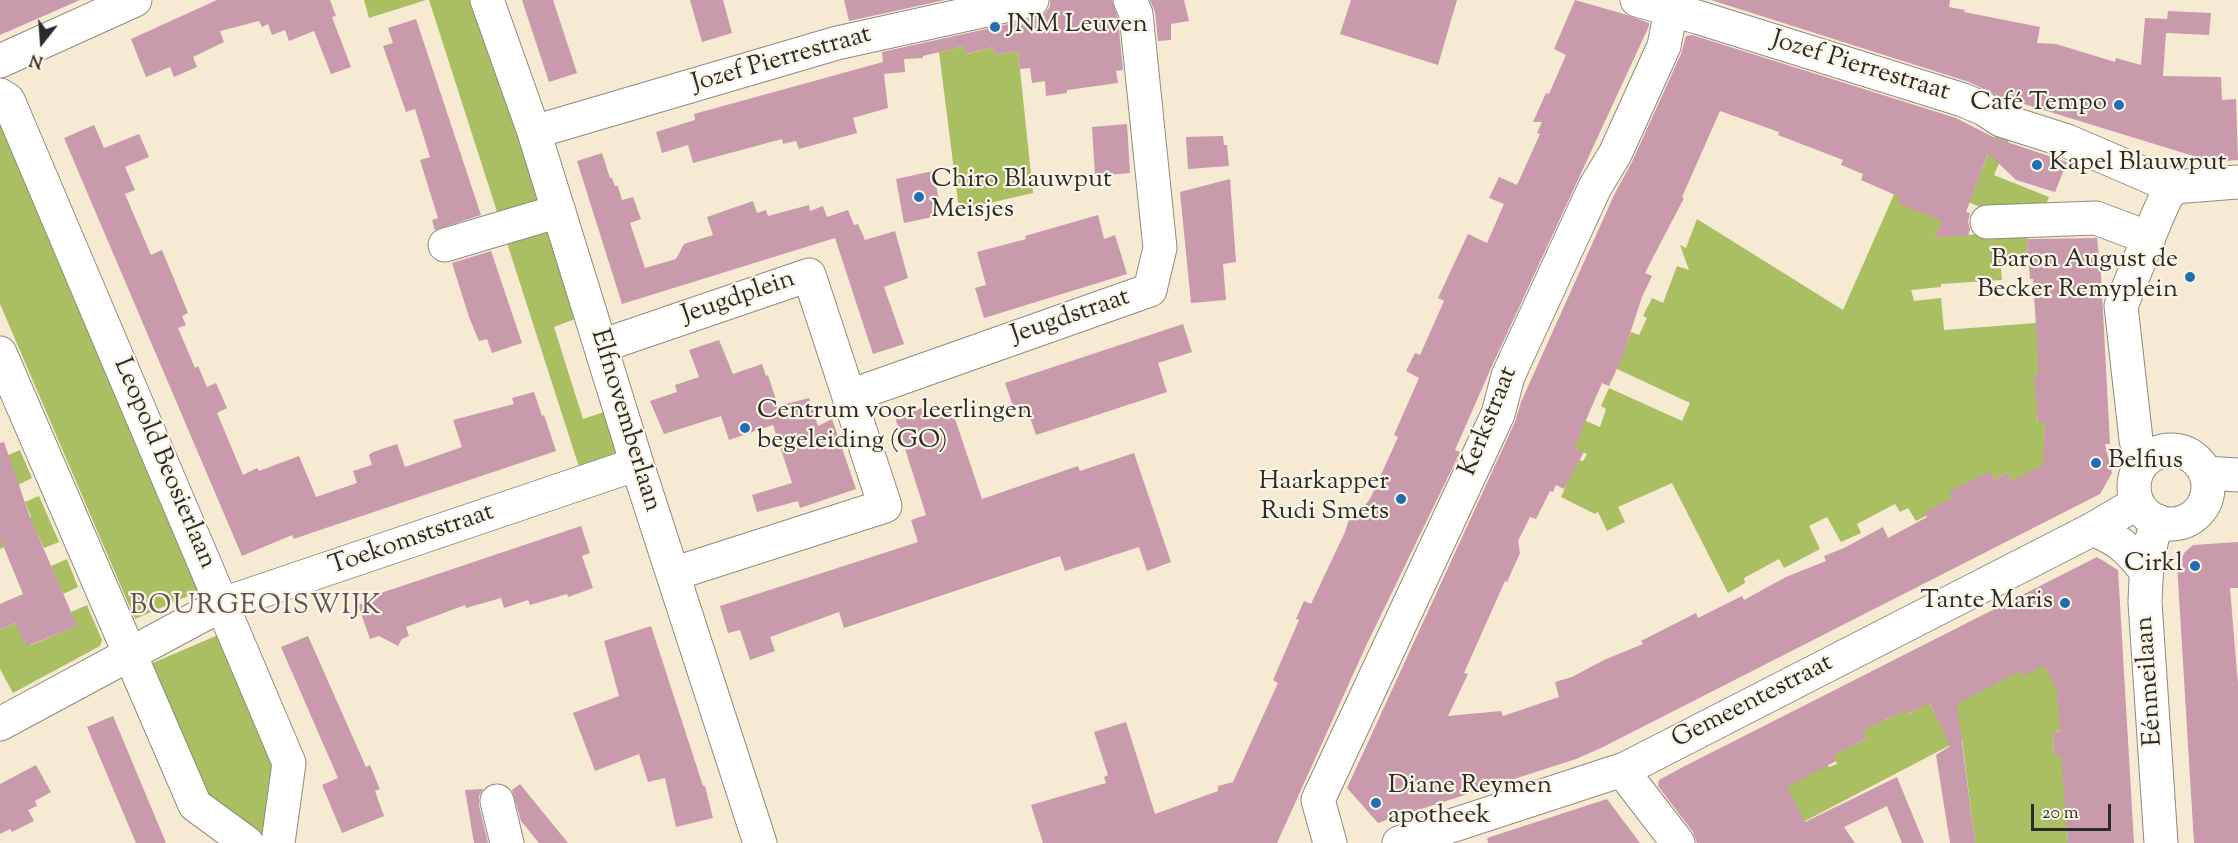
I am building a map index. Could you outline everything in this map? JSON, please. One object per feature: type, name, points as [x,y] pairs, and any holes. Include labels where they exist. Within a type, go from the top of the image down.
[{"type":"street","points":[[0,61],[135,0]]},
{"type":"street","name":"Elfnovemberlaan","points":[[487,0],[534,132],[637,464],[760,843]]},
{"type":"street","name":"Jozef Pierrestraat","points":[[534,132],[837,43],[928,31],[1032,0]]},
{"type":"street","name":"Jeugdstraat","points":[[850,396],[1150,290],[1160,248],[1136,14],[1130,0]]},
{"type":"street","name":"Jozef Pierrestraat","points":[[1637,0],[1672,4],[1963,100],[1984,108],[2001,120],[2080,146],[2174,187]]},
{"type":"street","name":"Kerkstraat","points":[[1330,843],[1318,800],[1498,414],[1508,376],[1595,187],[1615,154],[1664,46],[1672,4]]},
{"type":"street","name":"Leopold Beosierlaan","points":[[0,96],[8,100],[289,763],[278,843]]},
{"type":"street","points":[[2143,463],[2136,440],[2121,306],[2166,196],[2174,187],[2238,182]]},
{"type":"street","points":[[446,245],[559,211]]},
{"type":"street","points":[[1987,222],[2096,218],[2149,238]]},
{"type":"street","name":"Jeugdplein","points":[[601,346],[809,275],[885,506],[673,574]]},
{"type":"street","points":[[0,353],[195,805],[247,843]]},
{"type":"street","points":[[2217,487],[2193,457],[2178,450],[2155,454],[2143,463],[2136,476],[2134,490],[2148,512],[2169,525],[2180,525],[2192,519],[2202,509],[2217,487],[2238,476]]},
{"type":"street","name":"Toekomststraat","points":[[0,724],[223,604],[637,464]]},
{"type":"street","name":"Gemeentestraat","points":[[1399,843],[1625,769],[2093,529],[2148,512]]},
{"type":"street","name":"Eénmeilaan","points":[[2148,512],[2150,540],[2145,602],[2161,843]]},
{"type":"street","points":[[2093,529],[2119,541],[2146,571]]},
{"type":"street","points":[[1625,769],[1631,782],[1678,843]]},
{"type":"street","points":[[497,801],[507,843]]},
{"type":"green space","points":[[364,0],[426,0],[369,18]]},
{"type":"green space","points":[[429,0],[476,0],[578,318],[554,327],[583,419],[607,411],[621,453],[579,467]]},
{"type":"green space","points":[[964,46],[967,54],[993,47],[995,55],[1018,51],[1033,193],[959,210],[939,52]]},
{"type":"green space","points":[[0,118],[202,590],[135,619],[0,304]]},
{"type":"green space","points":[[1996,133],[2010,138],[1994,175],[2049,197],[2042,214],[1986,209],[1960,199],[1950,205],[1935,237],[2027,231],[2028,255],[2000,257],[2002,280],[1941,284],[1941,287],[1911,290],[1914,301],[1941,298],[1944,330],[2036,323],[2041,374],[2034,375],[2045,416],[2037,417],[2038,422],[2045,422],[2044,446],[2077,465],[2011,481],[2007,473],[1994,480],[1990,472],[1983,483],[1925,513],[1926,516],[1916,521],[1908,508],[1900,512],[1895,504],[1857,524],[1861,533],[1841,542],[1827,517],[1809,526],[1820,549],[1784,568],[1779,559],[1744,578],[1745,583],[1728,593],[1672,483],[1618,507],[1625,522],[1607,531],[1598,512],[1595,514],[1561,497],[1577,460],[1583,461],[1587,454],[1562,442],[1584,420],[1600,427],[1606,409],[1601,406],[1609,388],[1682,421],[1690,403],[1617,369],[1631,332],[1639,335],[1647,318],[1643,316],[1652,298],[1663,303],[1677,266],[1689,270],[1680,245],[1686,248],[1697,219],[1843,310],[1907,165],[1974,190]]},
{"type":"green space","points":[[20,450],[32,478],[18,485],[6,456]]},
{"type":"green space","points":[[39,496],[59,542],[44,548],[37,533],[0,549],[0,530],[31,517],[25,502]]},
{"type":"green space","points":[[67,559],[78,587],[63,594],[51,566]]},
{"type":"green space","points":[[87,605],[102,640],[100,646],[13,693],[0,669],[0,629],[21,621],[24,641],[31,645],[76,626],[71,612]]},
{"type":"green space","points":[[218,635],[276,769],[268,841],[207,800],[148,665]]},
{"type":"green space","points":[[2035,647],[2073,684],[2067,731],[2053,732],[2054,755],[2063,755],[2068,843],[1975,843],[1962,739],[1805,821],[1779,832],[1782,777],[1823,757],[1829,767],[1837,764],[1832,751],[1847,748],[1867,738],[1861,726],[1882,716],[1885,720],[1897,714],[1903,703],[1909,714],[1929,702],[1936,715],[1957,705],[1956,701],[1999,682]]},
{"type":"building","points":[[0,0],[80,0],[0,35]]},
{"type":"building","points":[[217,0],[330,0],[336,16],[332,17],[351,67],[331,74],[314,31],[289,41],[285,30],[272,35],[268,24],[262,27],[259,21],[220,31],[224,42],[193,57],[197,67],[174,77],[170,67],[146,77],[131,39]]},
{"type":"building","points":[[522,0],[553,0],[577,73],[549,82]]},
{"type":"building","points":[[690,0],[723,0],[732,33],[702,42]]},
{"type":"building","points":[[844,0],[945,0],[849,21]]},
{"type":"building","points":[[1050,0],[1112,0],[1118,19],[1123,70],[1116,71],[1118,83],[1067,90],[1067,93],[1046,96],[1045,81],[1032,83],[1030,68],[1020,69],[1018,51],[995,55],[993,47],[966,54],[964,46],[923,56],[923,58],[904,59],[905,72],[884,74],[888,108],[853,118],[857,133],[799,149],[796,141],[783,144],[782,139],[693,163],[688,145],[662,153],[656,132],[695,120],[694,114],[883,62],[882,52],[1036,18],[1045,13],[1050,6]]},
{"type":"building","points":[[1150,0],[1184,0],[1189,21],[1171,24],[1171,40],[1158,41],[1155,12]]},
{"type":"building","points":[[1351,0],[1457,0],[1438,65],[1340,34]]},
{"type":"building","points":[[1575,0],[1624,14],[1649,23],[1649,26],[1491,368],[1455,450],[1460,452],[1365,648],[1277,843],[1043,843],[1031,805],[1106,783],[1104,777],[1108,775],[1094,732],[1126,722],[1155,814],[1218,791],[1218,786],[1233,782],[1278,683],[1273,680],[1299,620],[1296,619],[1304,601],[1311,604],[1345,532],[1351,513],[1358,516],[1371,497],[1398,437],[1394,435],[1419,378],[1406,371],[1415,353],[1420,355],[1444,301],[1438,298],[1468,234],[1487,243],[1504,204],[1489,198],[1499,177],[1517,185],[1540,134],[1537,133],[1542,122],[1533,122],[1546,93],[1549,94],[1566,55],[1554,49]]},
{"type":"building","points":[[1711,0],[1950,0],[1949,7],[1965,10],[1964,12],[2040,27],[2037,43],[2056,44],[2115,62],[2116,58],[2141,65],[2145,18],[2167,19],[2166,29],[2168,11],[2211,13],[2209,35],[2166,33],[2163,76],[2221,77],[2222,100],[2236,99],[2238,160],[2213,162],[1998,96],[1969,82]]},
{"type":"building","points":[[416,19],[481,215],[435,230],[432,220],[438,218],[420,160],[430,157],[415,109],[406,112],[383,46],[393,43],[388,28]]},
{"type":"building","points":[[1692,35],[1956,118],[1995,138],[2067,162],[2055,192],[2016,180],[1988,153],[1966,212],[1970,213],[1968,236],[1935,237],[1942,221],[1898,203],[1900,197],[1861,180],[1863,174],[1841,165],[1843,160],[1778,135],[1779,132],[1720,111],[1682,197],[1684,198],[1645,273],[1652,276],[1642,297],[1622,358],[1609,386],[1602,383],[1574,448],[1584,452],[1564,489],[1556,485],[1553,492],[1550,491],[1536,519],[1530,517],[1518,541],[1520,553],[1464,673],[1468,674],[1448,716],[1501,711],[1503,716],[1559,697],[1555,682],[1572,677],[1604,660],[1643,644],[1641,641],[1696,613],[1698,618],[1742,596],[1744,600],[1786,577],[1826,561],[1824,556],[1883,527],[1888,538],[1927,517],[1924,513],[1952,498],[1949,492],[1990,471],[1994,480],[2007,473],[2011,481],[2043,465],[2045,422],[2038,422],[2034,375],[2039,374],[2033,279],[2030,279],[2027,239],[2097,238],[2110,444],[2105,444],[2112,473],[2100,494],[1601,748],[1576,759],[1378,823],[1347,788],[1515,422],[1521,402],[1615,193],[1632,162],[1681,54],[1686,36]]},
{"type":"building","points":[[1127,124],[1130,173],[1095,176],[1092,127]]},
{"type":"building","points":[[94,125],[104,148],[139,134],[149,157],[125,167],[135,190],[125,194],[151,255],[162,250],[188,313],[182,316],[186,325],[178,328],[195,368],[198,366],[207,387],[216,383],[227,408],[217,413],[243,475],[257,468],[259,471],[299,456],[316,497],[357,483],[353,471],[372,465],[369,455],[373,452],[397,444],[405,467],[462,447],[453,420],[514,404],[512,398],[534,392],[556,451],[294,539],[292,535],[242,556],[64,138]]},
{"type":"building","points":[[1223,136],[1224,145],[1227,145],[1229,166],[1188,169],[1186,137]]},
{"type":"building","points":[[602,153],[610,178],[615,186],[618,186],[622,200],[633,197],[641,219],[630,223],[645,268],[676,259],[684,244],[713,235],[707,217],[753,201],[757,213],[766,210],[768,216],[809,205],[810,211],[823,206],[827,217],[848,210],[854,225],[858,224],[865,240],[895,231],[908,278],[884,287],[904,344],[873,354],[835,238],[622,304],[577,161]]},
{"type":"building","name":"Chiro Blauwput Meisjes","points":[[933,171],[942,215],[904,223],[896,179]]},
{"type":"building","points":[[1230,179],[1236,262],[1223,264],[1226,300],[1191,303],[1180,192]]},
{"type":"building","points":[[1098,215],[1104,239],[1115,235],[1127,274],[984,318],[975,288],[986,285],[977,252],[1026,239],[1025,236]]},
{"type":"building","points":[[491,251],[522,343],[492,353],[487,339],[479,341],[452,263]]},
{"type":"building","points":[[1183,324],[1192,352],[1158,363],[1167,392],[1036,435],[1028,412],[1022,414],[1019,408],[1014,409],[1005,383]]},
{"type":"building","points":[[719,340],[733,374],[762,364],[778,406],[809,398],[818,426],[832,419],[856,489],[800,508],[798,501],[757,512],[752,495],[792,483],[773,425],[729,440],[721,416],[664,434],[650,401],[677,392],[675,385],[699,377],[689,350]]},
{"type":"building","points":[[925,407],[928,418],[952,410],[982,499],[1078,466],[1080,471],[1134,453],[1171,562],[1147,571],[1139,547],[1065,571],[1060,556],[844,628],[839,612],[770,637],[775,651],[750,660],[740,630],[728,633],[720,606],[918,542],[911,520],[926,515],[895,417]]},
{"type":"building","points":[[4,442],[30,517],[77,626],[27,646],[15,623],[0,629],[0,604],[23,594],[0,538],[0,443]]},
{"type":"building","points":[[581,526],[590,553],[582,556],[593,588],[568,597],[567,594],[530,605],[528,600],[504,608],[501,598],[466,608],[465,605],[406,627],[409,636],[402,639],[398,646],[379,636],[370,639],[358,605],[370,601],[369,597]]},
{"type":"building","points":[[2238,542],[2238,588],[2230,588],[2238,684],[2238,843],[2194,843],[2177,564],[2193,545]]},
{"type":"building","points":[[2097,557],[2118,570],[2134,843],[2068,843],[2061,755],[2054,756],[2053,732],[2060,732],[2057,690],[2044,665],[2023,676],[2020,671],[1957,704],[1975,843],[1950,843],[1936,755],[1950,746],[1930,703],[1908,714],[1906,710],[1863,730],[1867,738],[1834,755],[1836,761],[1787,787],[1805,822],[1897,777],[1924,843],[1902,843],[1887,806],[1844,827],[1855,843],[1697,843],[1693,832],[1658,786],[1659,780],[1683,767]]},
{"type":"building","points":[[651,626],[703,786],[705,786],[713,818],[676,827],[665,778],[648,782],[639,754],[595,771],[573,713],[619,696],[604,641]]},
{"type":"building","points":[[308,636],[366,767],[370,765],[380,789],[375,791],[384,816],[342,833],[322,785],[338,778],[281,647]]},
{"type":"building","points":[[113,716],[166,843],[136,843],[87,727]]},
{"type":"building","points":[[36,765],[51,792],[35,801],[37,806],[28,810],[34,821],[12,832],[10,829],[0,834],[0,784]]},
{"type":"building","points":[[520,784],[568,843],[539,843],[521,821],[512,790]]},
{"type":"building","points":[[483,789],[479,796],[479,805],[488,843],[474,843],[465,790]]},
{"type":"building","points":[[1607,799],[1640,843],[1488,843],[1487,838]]},
{"type":"place","name":"JNM Leuven","points":[[995,27]]},
{"type":"place","name":"Café Tempo","points":[[2119,105]]},
{"type":"place","name":"Kapel Blauwput","points":[[2037,165]]},
{"type":"place","name":"Chiro Blauwput Meisjes","points":[[919,197]]},
{"type":"place","name":"Baron August de Becker Remyplein","points":[[2190,277]]},
{"type":"place","name":"Centrum voor leerlingen begeleiding (GO)","points":[[745,428]]},
{"type":"place","name":"Belfius","points":[[2096,463]]},
{"type":"place","name":"Haarkapper Rudi Smets","points":[[1401,499]]},
{"type":"place","name":"Cirkl","points":[[2195,566]]},
{"type":"place","name":"Tante Maris","points":[[2065,603]]},
{"type":"place","name":"Diane Reymen apotheek","points":[[1376,803]]},
{"type":"district","name":"BOURGEOISWIJK","points":[[256,608]]}]
